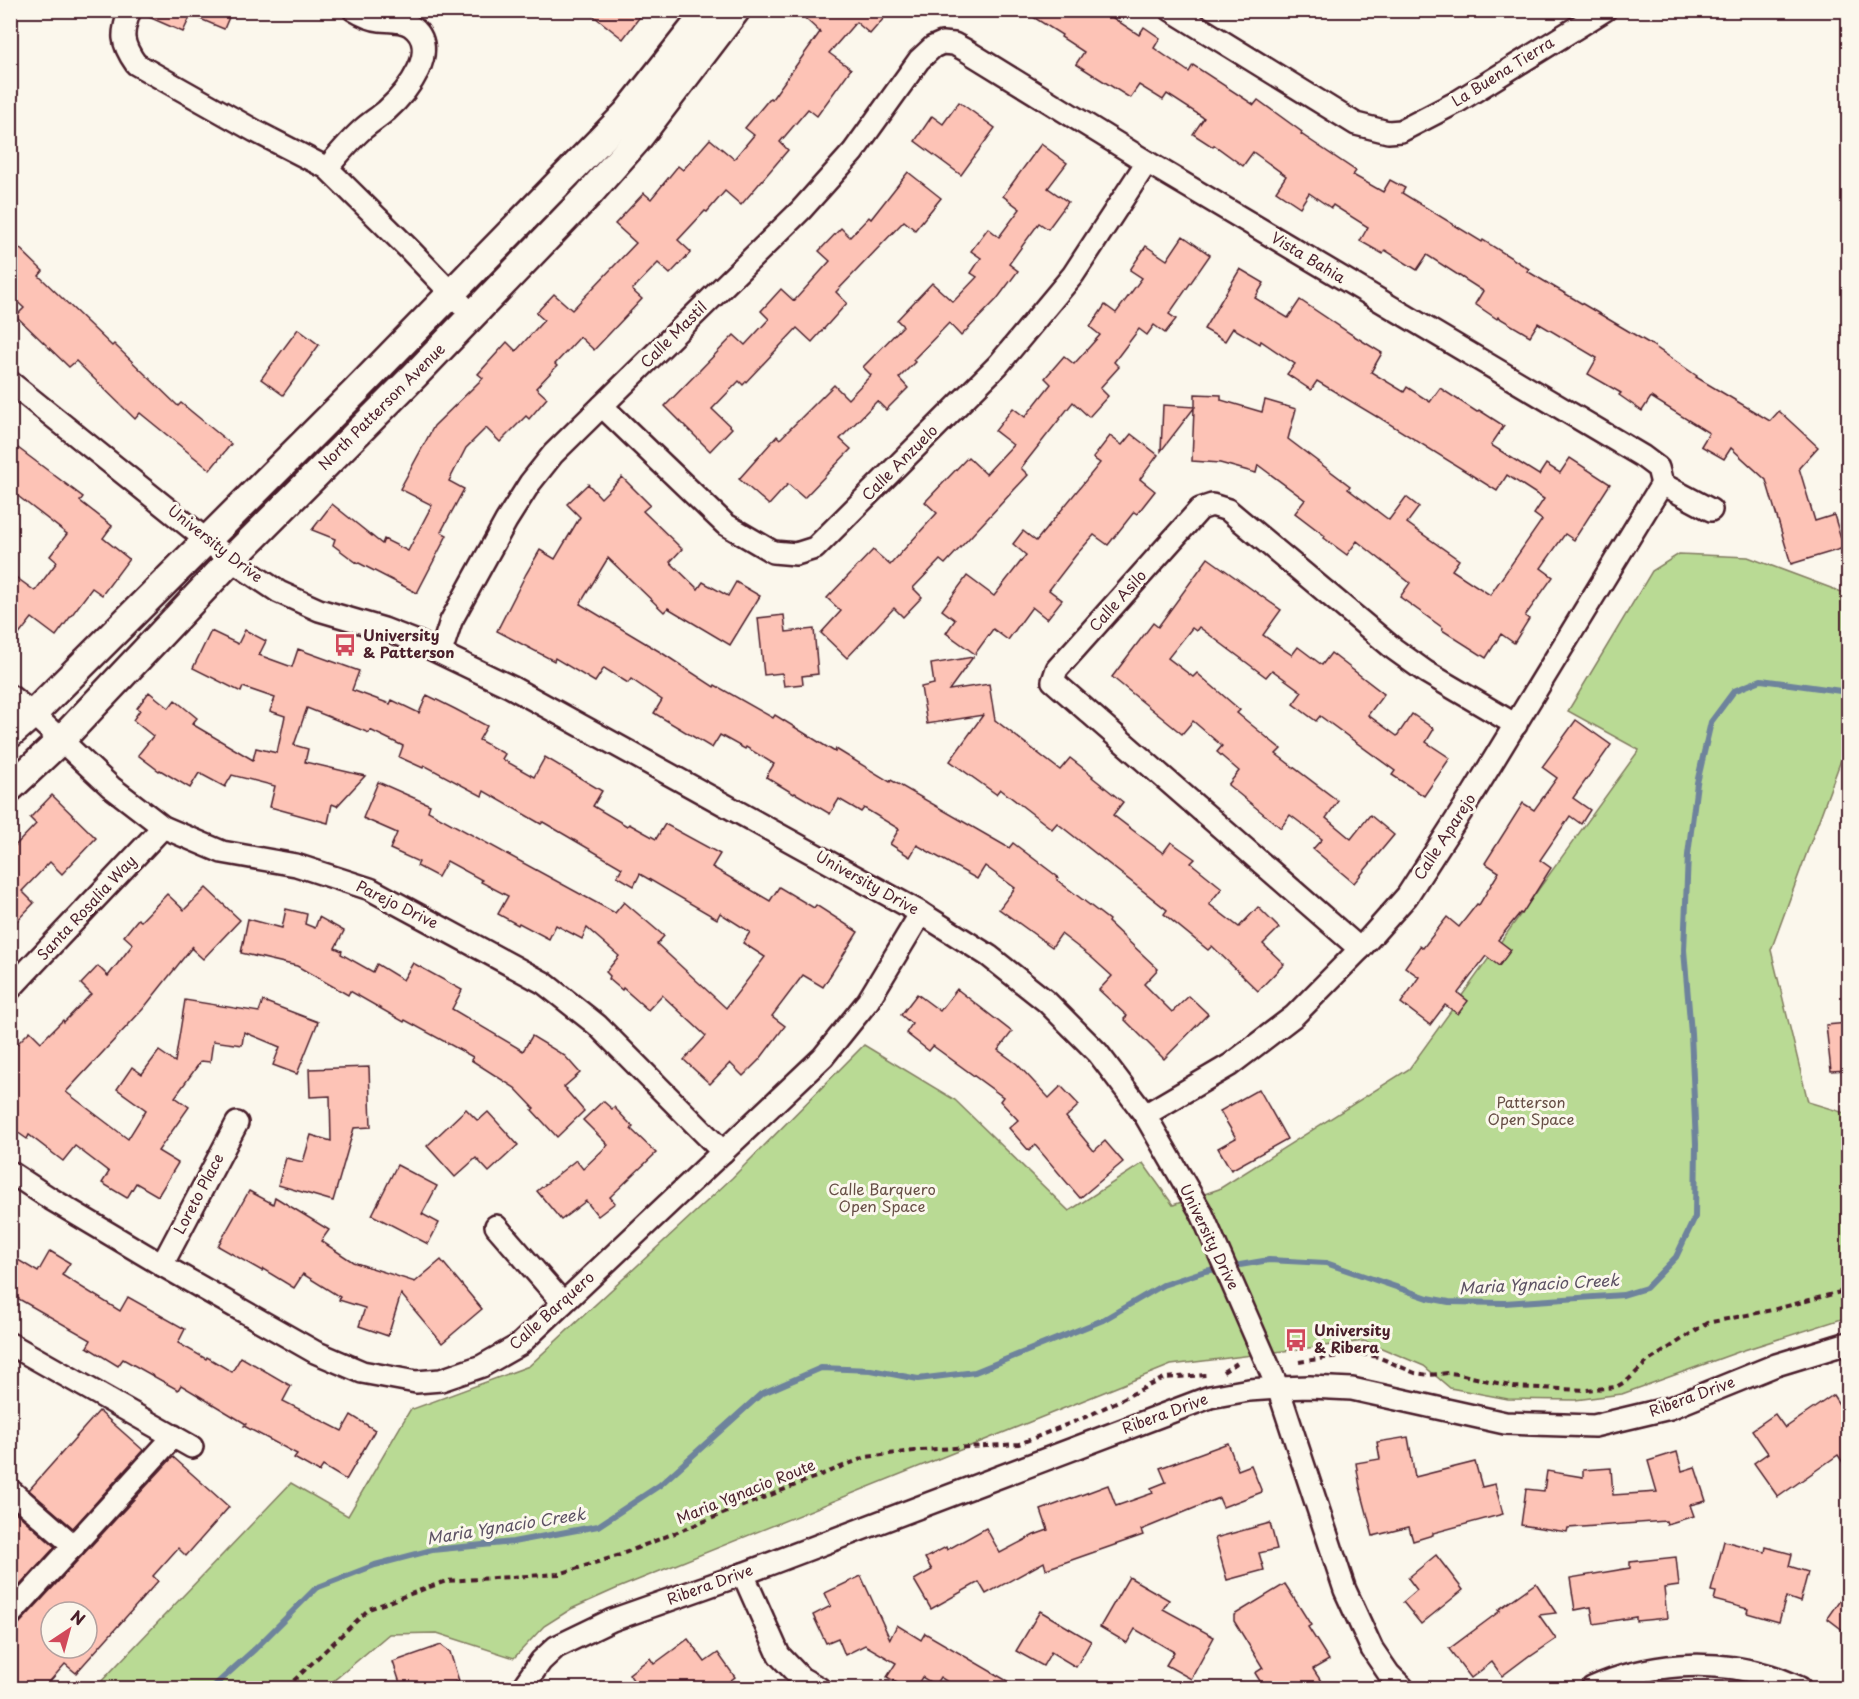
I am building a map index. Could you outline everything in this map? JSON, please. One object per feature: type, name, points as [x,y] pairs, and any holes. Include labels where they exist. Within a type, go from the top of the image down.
[{"type":"main road","name":"North Patterson Avenue","points":[[10,734],[33,714],[356,393],[626,114],[708,10]]},
{"type":"main road","name":"North Patterson Avenue","points":[[10,788],[60,740],[231,560],[589,194],[636,141],[736,10]]},
{"type":"street","points":[[130,10],[123,39],[127,51],[136,64],[255,131],[327,168],[472,315]]},
{"type":"street","points":[[327,168],[364,128],[386,111],[403,93],[419,70],[423,59],[423,42],[417,31],[409,24],[378,20],[354,10]]},
{"type":"street","name":"La Buena Tierra","points":[[1171,10],[1356,124],[1388,132],[1401,131],[1457,102],[1605,10]]},
{"type":"street","name":"Vista Bahia","points":[[942,43],[954,44],[967,51],[1147,162],[1642,456],[1658,468],[1662,484]]},
{"type":"street","name":"Calle Mastil","points":[[441,652],[451,621],[506,522],[530,483],[553,454],[801,210],[853,152],[919,60],[933,47],[942,43]]},
{"type":"street","name":"Calle Anzuelo","points":[[602,406],[725,524],[773,552],[796,554],[815,548],[998,365],[1073,275],[1147,162]]},
{"type":"street","name":"University Drive","points":[[10,382],[231,560],[279,592],[441,652],[510,687],[921,913],[989,956],[1047,1002],[1098,1053],[1145,1115],[1202,1214],[1278,1388],[1345,1590],[1372,1649],[1389,1674],[1403,1689]]},
{"type":"street","points":[[1662,484],[1711,510]]},
{"type":"street","name":"Calle Aparejo","points":[[1145,1115],[1230,1065],[1294,1016],[1360,949],[1407,896],[1516,725],[1662,484]]},
{"type":"street","name":"Calle Asilo","points":[[1360,949],[1053,681],[1057,669],[1200,509],[1212,505],[1228,510],[1394,649],[1426,672],[1516,725]]},
{"type":"street","name":"Parejo Drive","points":[[10,696],[33,714],[111,787],[163,827],[222,852],[296,865],[370,889],[544,983],[597,1025],[723,1152]]},
{"type":"street","name":"Santa Rosalia Way","points":[[10,989],[163,827]]},
{"type":"street","name":"Calle Barquero","points":[[10,1172],[162,1265],[315,1352],[362,1371],[416,1382],[441,1380],[482,1366],[519,1345],[823,1057],[868,1001],[921,913]]},
{"type":"street","name":"Loreto Place","points":[[162,1265],[237,1123]]},
{"type":"street","points":[[496,1226],[563,1303]]},
{"type":"street","name":"Ribera Drive","points":[[522,1689],[541,1661],[556,1647],[612,1620],[744,1574],[1210,1397],[1249,1390],[1278,1388],[1352,1389],[1505,1423],[1594,1426],[1670,1408],[1776,1365],[1848,1343]]},
{"type":"street","points":[[10,1344],[183,1441],[74,1546],[10,1615]]},
{"type":"street","points":[[10,1490],[74,1546]]},
{"type":"street","points":[[744,1574],[779,1655],[801,1678],[819,1689]]},
{"type":"street","points":[[1592,1689],[1616,1678],[1666,1666],[1718,1666],[1771,1676],[1800,1689]]},
{"type":"path","points":[[1299,1362],[1357,1353],[1378,1357],[1415,1373],[1459,1374],[1514,1387],[1586,1390],[1616,1387],[1628,1380],[1647,1362],[1707,1323],[1772,1310],[1848,1290]]},
{"type":"path","points":[[1222,1373],[1237,1363]]},
{"type":"path","name":"Maria Ygnacio Route","points":[[286,1689],[369,1609],[446,1581],[559,1574],[617,1556],[866,1457],[921,1450],[1019,1443],[1088,1416],[1164,1378],[1210,1374]]},
{"type":"green space","points":[[1679,554],[1748,557],[1847,594],[1848,591],[1848,741],[1771,950],[1808,1102],[1848,1114],[1848,1317],[1741,1351],[1622,1394],[1575,1400],[1508,1399],[1450,1388],[1424,1366],[1365,1341],[1171,1365],[618,1588],[571,1609],[544,1626],[514,1658],[437,1633],[389,1634],[325,1688],[95,1688],[291,1483],[348,1516],[410,1410],[529,1366],[732,1178],[864,1045],[955,1100],[1069,1211],[1143,1163],[1173,1205],[1219,1189],[1409,1069],[1639,750],[1568,711],[1652,571]]},
{"type":"building","points":[[142,10],[232,10],[224,29],[191,15],[183,32],[142,14]]},
{"type":"building","points":[[586,10],[645,10],[623,39]]},
{"type":"building","points":[[796,10],[891,10],[870,34],[856,22],[829,53],[851,69],[817,116],[808,109],[780,142],[788,150],[741,205],[725,191],[678,240],[691,252],[670,274],[658,263],[632,290],[642,299],[594,350],[580,337],[555,364],[557,366],[536,388],[547,398],[529,419],[526,416],[500,442],[486,428],[466,448],[449,481],[464,489],[441,532],[447,535],[417,593],[357,563],[333,545],[335,539],[312,530],[332,504],[382,544],[384,539],[408,551],[432,505],[400,489],[434,426],[483,378],[478,374],[507,342],[516,351],[544,320],[536,313],[554,294],[572,310],[636,243],[615,224],[644,193],[651,199],[678,166],[683,170],[710,139],[734,159],[754,135],[745,128],[770,98],[772,99],[820,32]]},
{"type":"building","points":[[1022,10],[1101,10],[1139,35],[1144,27],[1160,38],[1154,48],[1189,72],[1193,65],[1254,105],[1258,100],[1302,132],[1301,134],[1356,171],[1353,175],[1383,192],[1390,180],[1405,188],[1402,193],[1482,242],[1483,240],[1529,269],[1527,271],[1652,345],[1696,377],[1770,421],[1779,411],[1818,447],[1799,468],[1815,521],[1834,515],[1844,548],[1791,564],[1766,480],[1731,448],[1724,459],[1701,446],[1709,433],[1651,397],[1642,411],[1619,395],[1621,393],[1588,374],[1597,358],[1538,323],[1530,336],[1498,317],[1497,319],[1475,304],[1483,291],[1427,255],[1417,270],[1385,250],[1383,254],[1360,241],[1368,227],[1333,205],[1331,208],[1309,193],[1300,207],[1276,191],[1286,176],[1253,152],[1243,166],[1214,145],[1213,147],[1193,134],[1204,118],[1167,94],[1163,100],[1139,85],[1130,98],[1076,64],[1084,52]]},
{"type":"building","points":[[959,102],[995,128],[961,175],[915,141],[932,116],[943,124]]},
{"type":"building","points":[[1041,144],[1067,163],[1048,188],[1068,202],[1048,229],[1039,223],[1009,264],[1018,271],[997,299],[961,336],[949,323],[913,360],[915,362],[899,378],[908,388],[886,410],[877,401],[840,439],[851,449],[804,498],[788,484],[769,505],[739,479],[777,436],[780,439],[834,385],[848,399],[871,375],[863,367],[903,326],[897,320],[932,283],[953,302],[977,277],[971,273],[981,258],[971,251],[988,228],[999,237],[1020,209],[1003,196]]},
{"type":"building","points":[[908,172],[941,198],[915,230],[904,221],[836,292],[847,303],[812,342],[797,328],[743,385],[739,381],[712,409],[732,428],[710,451],[665,406],[734,335],[745,345],[769,319],[761,311],[781,289],[794,301],[830,261],[819,251],[841,228],[850,237],[869,217],[871,219]]},
{"type":"building","points":[[1183,236],[1210,255],[1169,314],[1176,319],[1165,333],[1154,325],[1147,335],[1139,329],[1114,362],[1119,367],[1100,388],[1108,396],[1089,417],[1073,402],[1021,468],[1028,475],[945,564],[940,560],[913,588],[922,597],[903,617],[894,608],[847,658],[821,633],[841,611],[827,598],[873,550],[890,565],[937,513],[925,502],[968,457],[986,474],[1013,445],[995,431],[1013,408],[1025,417],[1051,384],[1045,378],[1064,356],[1074,364],[1100,335],[1090,327],[1105,305],[1116,313],[1142,278],[1130,270],[1146,246],[1167,260]]},
{"type":"building","points":[[10,239],[43,271],[39,276],[112,346],[114,344],[178,406],[181,403],[231,444],[210,470],[140,413],[135,419],[76,361],[69,367],[16,316],[24,308],[10,295]]},
{"type":"building","points":[[1240,269],[1264,283],[1255,298],[1288,318],[1300,300],[1382,353],[1371,372],[1404,392],[1407,387],[1430,402],[1440,388],[1504,426],[1491,445],[1539,475],[1546,464],[1560,473],[1570,458],[1610,484],[1574,540],[1565,534],[1541,568],[1553,577],[1525,616],[1529,619],[1514,643],[1501,634],[1486,658],[1442,630],[1443,628],[1400,597],[1410,583],[1357,541],[1347,555],[1324,538],[1325,536],[1295,513],[1305,500],[1258,465],[1256,473],[1220,463],[1192,461],[1194,408],[1161,451],[1163,405],[1195,407],[1195,394],[1221,395],[1221,400],[1262,412],[1265,400],[1296,409],[1288,439],[1350,486],[1348,489],[1389,520],[1406,497],[1419,507],[1407,523],[1459,560],[1452,570],[1490,595],[1542,520],[1534,514],[1544,499],[1507,475],[1497,491],[1317,381],[1311,390],[1287,374],[1295,364],[1261,341],[1260,344],[1233,328],[1225,341],[1204,329]]},
{"type":"building","points":[[298,329],[319,345],[283,395],[261,379]]},
{"type":"building","points":[[1131,434],[1158,455],[1140,479],[1155,491],[1137,514],[1134,512],[1108,545],[1094,535],[1076,555],[1049,590],[1062,600],[1047,619],[1032,607],[1008,640],[993,629],[975,654],[946,633],[955,620],[942,610],[967,576],[994,596],[1026,555],[1013,544],[1023,531],[1036,541],[1100,463],[1093,458],[1110,436],[1122,445]]},
{"type":"building","points":[[10,442],[83,497],[80,501],[112,526],[103,538],[129,559],[102,595],[92,588],[56,636],[32,618],[10,646],[10,573],[35,591],[57,562],[50,556],[67,534],[10,490]]},
{"type":"building","points":[[622,477],[650,505],[643,511],[682,549],[670,562],[698,589],[703,582],[728,596],[736,582],[760,596],[730,645],[668,608],[664,612],[608,558],[580,604],[714,687],[715,685],[773,718],[775,715],[835,752],[836,749],[890,782],[891,780],[1009,848],[1013,843],[1058,877],[1057,880],[1109,920],[1108,922],[1158,969],[1144,984],[1172,1012],[1189,996],[1208,1014],[1164,1059],[1124,1019],[1127,1016],[1099,990],[1112,976],[1061,934],[1052,947],[999,909],[1015,888],[985,866],[977,879],[917,845],[910,857],[890,844],[899,829],[864,808],[861,812],[839,799],[830,814],[794,794],[766,777],[774,764],[746,747],[745,749],[720,735],[712,748],[654,713],[662,700],[631,679],[628,683],[604,668],[595,682],[555,658],[554,661],[497,631],[540,550],[555,559],[580,517],[567,504],[588,484],[601,498]]},
{"type":"building","points":[[1208,558],[1281,610],[1263,635],[1292,655],[1298,647],[1322,665],[1331,653],[1384,694],[1368,715],[1397,736],[1412,714],[1434,729],[1426,742],[1450,758],[1424,796],[1392,775],[1395,771],[1320,716],[1316,721],[1293,704],[1302,692],[1272,670],[1266,677],[1199,627],[1196,631],[1192,628],[1168,658],[1193,677],[1197,673],[1240,710],[1237,713],[1281,749],[1276,754],[1338,801],[1326,818],[1351,839],[1370,815],[1394,835],[1354,883],[1313,849],[1322,839],[1290,815],[1281,828],[1228,785],[1239,771],[1217,752],[1222,746],[1193,721],[1182,734],[1112,677],[1153,623],[1158,627]]},
{"type":"building","points":[[784,615],[786,632],[814,629],[818,674],[802,676],[803,684],[784,686],[782,673],[764,675],[758,618]]},
{"type":"building","points":[[245,630],[266,641],[259,655],[292,667],[298,649],[359,671],[352,690],[390,704],[392,700],[419,713],[427,695],[487,726],[479,740],[505,754],[502,759],[534,777],[545,757],[602,791],[593,806],[627,826],[629,824],[656,839],[665,824],[720,854],[712,867],[770,901],[779,887],[814,908],[816,905],[858,932],[823,987],[803,975],[772,1016],[785,1026],[760,1059],[743,1076],[730,1063],[710,1084],[684,1060],[706,1036],[662,995],[648,1010],[609,979],[610,976],[606,972],[619,956],[587,928],[582,939],[556,925],[549,939],[519,923],[518,925],[498,914],[508,896],[447,861],[438,877],[417,866],[419,862],[390,849],[397,833],[363,818],[378,782],[430,805],[428,811],[615,913],[624,902],[664,936],[657,944],[726,1008],[765,957],[743,943],[750,932],[720,913],[717,919],[640,874],[634,886],[617,876],[622,868],[543,822],[541,824],[484,791],[482,796],[424,765],[423,768],[399,757],[403,746],[370,730],[369,733],[307,708],[294,745],[308,749],[305,762],[365,776],[337,806],[332,804],[328,823],[270,807],[275,786],[232,775],[225,787],[199,773],[190,788],[159,771],[138,755],[153,736],[133,720],[140,710],[137,708],[149,692],[169,708],[175,700],[197,718],[192,724],[253,760],[256,748],[277,753],[285,716],[270,711],[275,698],[243,687],[241,692],[193,668],[211,631],[238,644]]},
{"type":"building","points":[[973,657],[949,690],[989,684],[995,720],[1060,770],[1070,758],[1093,776],[1123,802],[1113,815],[1163,853],[1171,842],[1195,859],[1191,863],[1222,888],[1209,904],[1239,927],[1258,907],[1279,928],[1263,944],[1284,964],[1258,991],[1212,946],[1208,950],[1164,914],[1167,910],[1057,823],[1052,829],[1000,789],[996,794],[950,761],[983,715],[927,724],[921,687],[934,684],[931,664]]},
{"type":"building","points":[[1576,720],[1611,745],[1573,798],[1590,810],[1581,824],[1570,816],[1540,860],[1551,868],[1522,914],[1520,913],[1498,940],[1511,950],[1499,966],[1486,956],[1458,993],[1468,1001],[1458,1014],[1445,1005],[1430,1025],[1401,1003],[1419,977],[1405,967],[1420,946],[1423,948],[1447,917],[1459,927],[1477,904],[1479,905],[1499,872],[1485,863],[1523,803],[1534,810],[1557,778],[1542,767]]},
{"type":"building","points":[[52,795],[96,838],[62,874],[50,862],[22,891],[34,903],[10,928],[10,851],[36,824],[30,818]]},
{"type":"building","points":[[206,888],[240,920],[203,959],[192,949],[193,946],[143,1009],[66,1092],[128,1139],[146,1110],[117,1089],[132,1067],[142,1074],[159,1051],[175,1062],[185,1000],[259,1012],[263,1001],[318,1022],[297,1074],[273,1065],[280,1047],[244,1032],[242,1045],[213,1041],[210,1062],[201,1061],[175,1097],[189,1107],[158,1151],[178,1163],[158,1196],[136,1183],[127,1198],[102,1183],[109,1172],[75,1146],[63,1161],[29,1135],[27,1139],[10,1127],[10,1051],[30,1031],[41,1042],[63,1020],[64,1022],[91,994],[81,984],[98,966],[108,976],[133,944],[124,936],[138,919],[141,921],[167,894],[184,910]]},
{"type":"building","points":[[286,909],[307,914],[305,924],[315,928],[319,917],[344,931],[335,948],[342,951],[341,954],[373,972],[377,964],[403,980],[413,963],[462,990],[452,1009],[523,1051],[532,1036],[565,1056],[580,1073],[564,1087],[584,1111],[557,1137],[515,1088],[471,1060],[473,1057],[350,991],[348,995],[297,966],[241,953],[248,919],[282,928]]},
{"type":"building","points":[[957,989],[1012,1032],[998,1050],[1017,1064],[1049,1098],[1061,1086],[1079,1105],[1066,1117],[1094,1151],[1105,1141],[1123,1162],[1080,1198],[1035,1145],[1029,1151],[1009,1128],[1018,1120],[1000,1101],[1003,1097],[933,1046],[929,1051],[906,1033],[912,1024],[901,1015],[917,994],[940,1011]]},
{"type":"building","points":[[1848,1023],[1848,1070],[1831,1071],[1826,1025]]},
{"type":"building","points":[[369,1067],[371,1127],[354,1128],[333,1201],[278,1185],[286,1158],[303,1162],[311,1135],[331,1141],[330,1096],[310,1097],[309,1069]]},
{"type":"building","points":[[1259,1089],[1287,1139],[1231,1170],[1218,1148],[1236,1138],[1220,1111]]},
{"type":"building","points":[[603,1101],[612,1109],[614,1107],[633,1127],[631,1129],[656,1153],[610,1197],[615,1203],[598,1216],[586,1201],[561,1220],[537,1191],[576,1160],[583,1169],[608,1145],[583,1120]]},
{"type":"building","points":[[466,1109],[478,1121],[488,1112],[518,1145],[489,1172],[476,1158],[455,1177],[427,1146]]},
{"type":"building","points":[[397,1165],[437,1186],[422,1214],[439,1223],[428,1244],[372,1215]]},
{"type":"building","points":[[249,1191],[273,1204],[275,1197],[329,1230],[321,1241],[353,1262],[415,1282],[441,1260],[482,1309],[442,1343],[401,1294],[388,1336],[359,1326],[365,1308],[339,1300],[340,1297],[303,1274],[294,1288],[218,1246]]},
{"type":"building","points":[[50,1251],[70,1263],[62,1275],[120,1311],[128,1297],[185,1329],[178,1343],[206,1359],[207,1357],[232,1372],[241,1357],[291,1386],[283,1401],[342,1431],[351,1415],[375,1430],[346,1480],[323,1466],[319,1472],[294,1458],[297,1454],[244,1426],[246,1424],[181,1385],[178,1390],[123,1359],[118,1366],[87,1347],[91,1340],[10,1294],[10,1255],[38,1272]]},
{"type":"building","points":[[1833,1395],[1848,1418],[1848,1470],[1838,1455],[1778,1497],[1754,1463],[1768,1453],[1752,1430],[1775,1414],[1785,1428]]},
{"type":"building","points":[[99,1411],[143,1450],[73,1528],[29,1490]]},
{"type":"building","points":[[1408,1437],[1415,1477],[1475,1462],[1482,1487],[1495,1484],[1503,1514],[1433,1533],[1433,1535],[1413,1541],[1409,1527],[1373,1536],[1356,1463],[1380,1459],[1377,1442]]},
{"type":"building","points":[[1228,1443],[1238,1470],[1251,1465],[1262,1492],[1223,1507],[1219,1498],[1141,1530],[1143,1535],[1046,1569],[1044,1562],[986,1594],[979,1582],[931,1609],[914,1580],[932,1570],[925,1558],[946,1547],[947,1550],[986,1528],[1000,1553],[1048,1530],[1041,1510],[1108,1485],[1116,1506],[1153,1493],[1151,1488],[1166,1482],[1160,1468]]},
{"type":"building","points":[[1677,1452],[1682,1471],[1695,1467],[1706,1501],[1690,1505],[1694,1516],[1667,1524],[1666,1521],[1568,1528],[1567,1532],[1521,1525],[1526,1489],[1544,1491],[1547,1471],[1583,1477],[1583,1470],[1611,1468],[1613,1495],[1657,1492],[1648,1461]]},
{"type":"building","points":[[173,1457],[229,1507],[186,1556],[178,1548],[153,1576],[158,1581],[99,1647],[99,1600],[41,1600]]},
{"type":"building","points":[[12,1509],[55,1547],[10,1596],[10,1510]]},
{"type":"building","points":[[1270,1523],[1277,1549],[1259,1553],[1264,1570],[1227,1580],[1215,1538]]},
{"type":"building","points":[[1724,1541],[1765,1552],[1766,1547],[1792,1554],[1789,1566],[1808,1572],[1800,1602],[1786,1597],[1779,1622],[1747,1613],[1748,1609],[1714,1600],[1716,1592],[1711,1591]]},
{"type":"building","points":[[1436,1555],[1463,1590],[1421,1624],[1403,1602],[1417,1590],[1408,1578]]},
{"type":"building","points":[[1676,1557],[1679,1586],[1664,1588],[1667,1618],[1636,1621],[1636,1617],[1594,1624],[1591,1607],[1575,1610],[1570,1578],[1630,1568],[1630,1562]]},
{"type":"building","points":[[861,1576],[890,1639],[897,1625],[921,1640],[925,1633],[1021,1689],[959,1689],[940,1677],[935,1685],[922,1677],[915,1689],[907,1689],[887,1677],[896,1663],[865,1645],[845,1655],[838,1638],[826,1643],[813,1615],[831,1606],[825,1593]]},
{"type":"building","points":[[1129,1577],[1169,1600],[1163,1609],[1214,1637],[1191,1679],[1166,1665],[1174,1652],[1135,1629],[1127,1643],[1100,1627]]},
{"type":"building","points":[[1536,1583],[1556,1613],[1539,1615],[1556,1639],[1502,1676],[1492,1662],[1471,1678],[1449,1649]]},
{"type":"building","points":[[1285,1584],[1311,1625],[1308,1627],[1329,1660],[1313,1669],[1321,1681],[1309,1689],[1265,1689],[1255,1673],[1263,1668],[1234,1621],[1234,1615]]},
{"type":"building","points":[[1848,1588],[1848,1634],[1827,1618]]},
{"type":"building","points":[[39,1602],[39,1660],[88,1660],[76,1673],[65,1664],[43,1689],[10,1689],[10,1627],[19,1624]]},
{"type":"building","points":[[1040,1611],[1091,1641],[1076,1667],[1051,1652],[1043,1666],[1016,1651]]},
{"type":"building","points":[[688,1639],[705,1662],[718,1653],[735,1677],[719,1689],[639,1689],[629,1674],[650,1658],[654,1664]]},
{"type":"building","points":[[441,1645],[450,1652],[459,1681],[436,1689],[402,1689],[393,1662]]},
{"type":"waterway","name":"Maria Ygnacio Creek","points":[[212,1688],[316,1588],[375,1565],[432,1550],[513,1542],[598,1526],[660,1485],[761,1394],[821,1368],[871,1370],[918,1379],[975,1372],[1103,1320],[1163,1285],[1205,1271],[1269,1260],[1326,1263],[1428,1298],[1449,1302],[1505,1303],[1623,1295],[1646,1288],[1676,1257],[1695,1217],[1696,1144],[1691,1033],[1684,950],[1688,855],[1697,783],[1711,722],[1734,691],[1761,680],[1848,692]]},
{"type":"place","name":"University & Patterson","points":[[345,645]]},
{"type":"place","name":"University & Ribera","points":[[1296,1340]]},
{"type":"park label","name":"Patterson Open Space","points":[[1531,1112]]},
{"type":"park label","name":"Calle Barquero Open Space","points":[[882,1198]]}]
